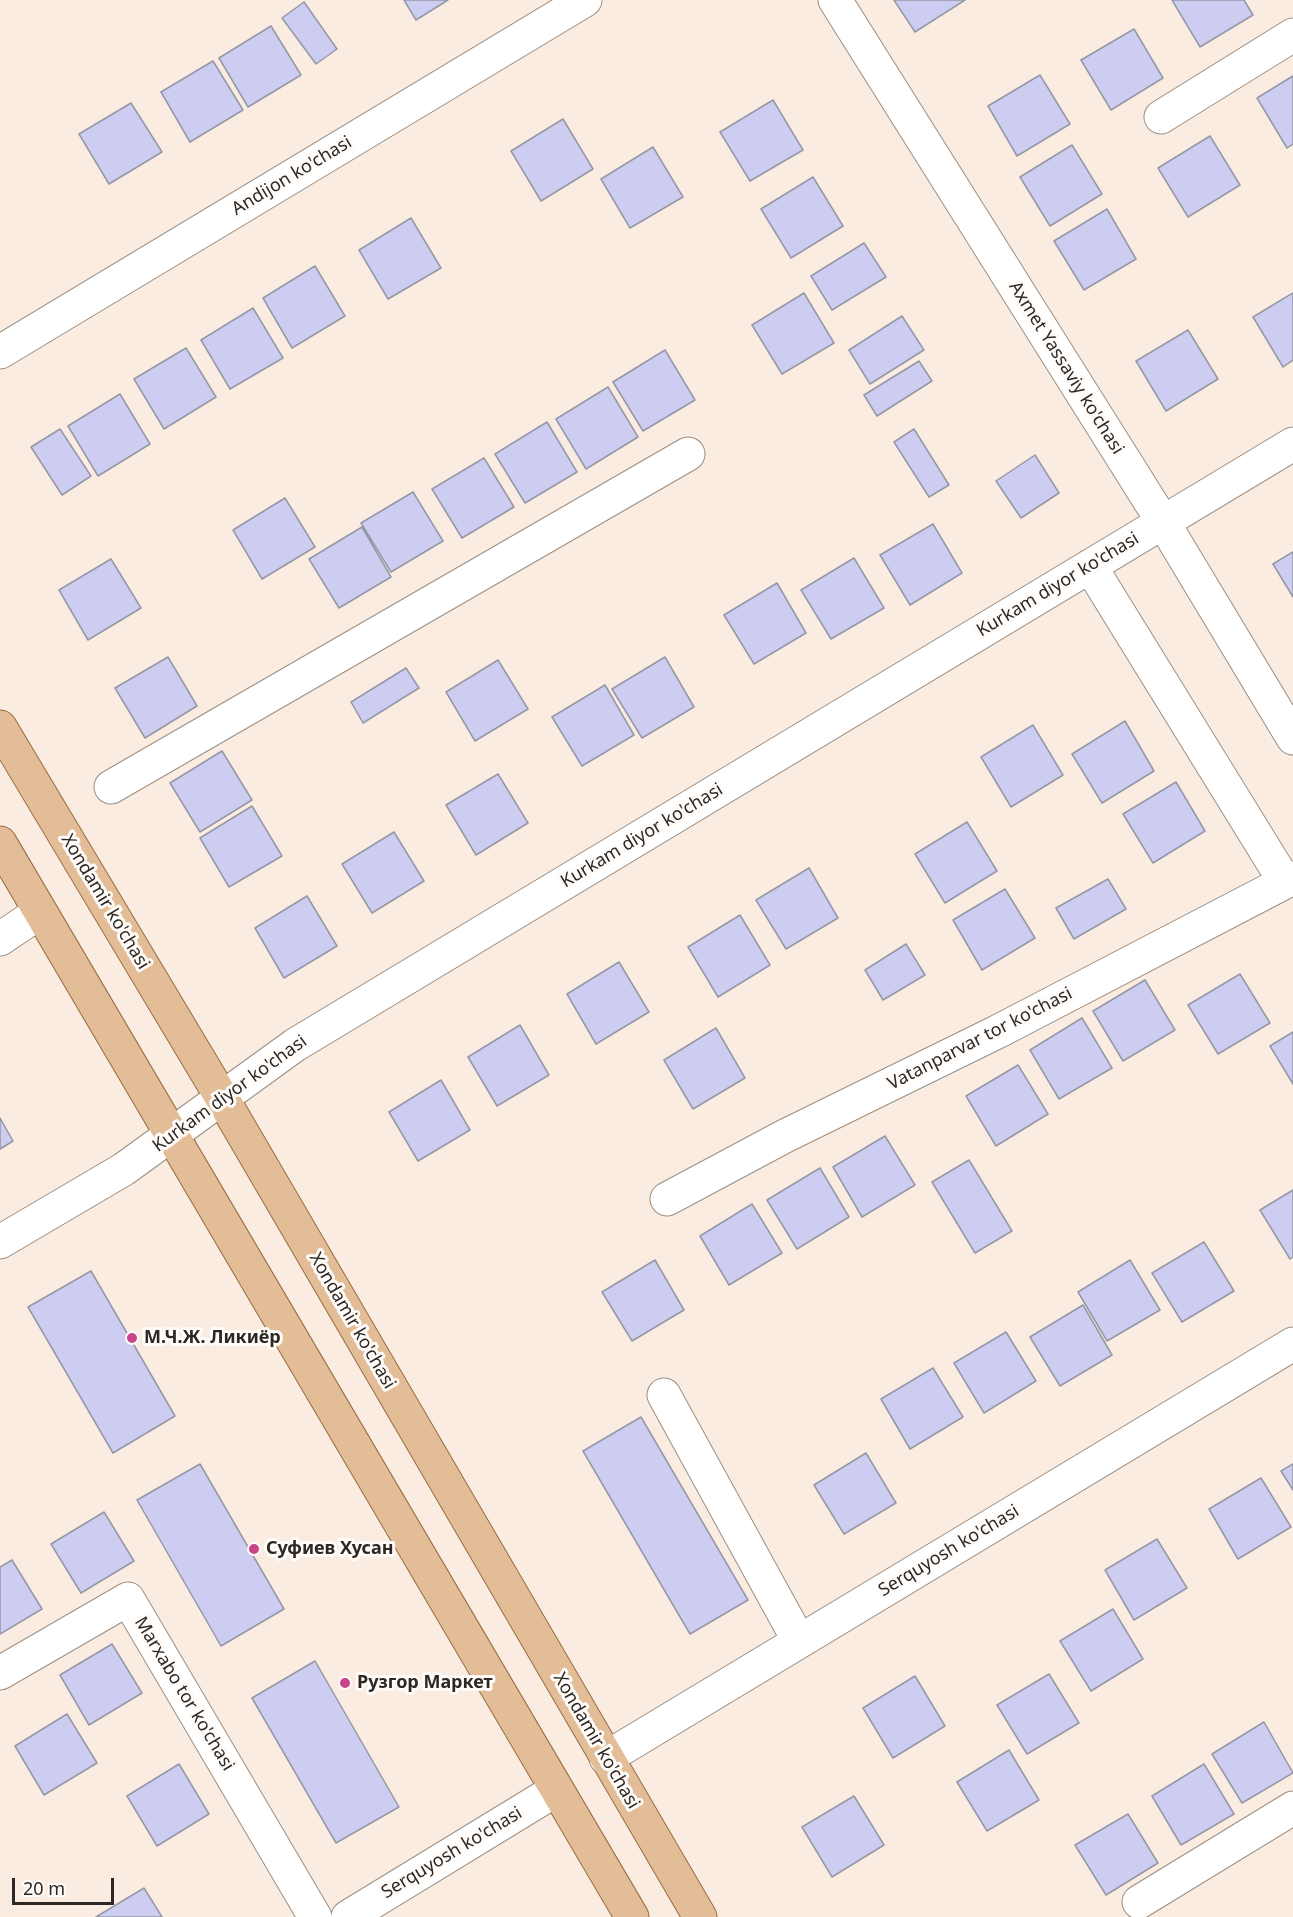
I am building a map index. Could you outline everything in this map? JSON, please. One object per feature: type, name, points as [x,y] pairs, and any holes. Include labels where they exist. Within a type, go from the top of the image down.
[{"type":"main road","name":"Xondamir ko'chasi","points":[[0,727],[222,1098],[700,1917]]},
{"type":"main road","points":[[0,843],[632,1917]]},
{"type":"street","name":"Andijon ko'chasi","points":[[0,352],[585,0]]},
{"type":"street","name":"Axmet Yassaviy ko'chasi","points":[[835,0],[1163,522],[1293,738]]},
{"type":"street","points":[[1161,117],[1293,35]]},
{"type":"street","name":"Kurkam diyor ko'chasi","points":[[0,1242],[124,1169],[295,1045],[1293,444]]},
{"type":"street","points":[[111,787],[688,454]]},
{"type":"street","points":[[1090,566],[1289,880]]},
{"type":"street","name":"Vatanparvar tor ko'chasi","points":[[667,1199],[784,1136],[999,1030],[1289,880]]},
{"type":"street","points":[[0,939],[40,912]]},
{"type":"street","name":"Serquyosh ko'chasi","points":[[606,1758],[1293,1344]]},
{"type":"street","points":[[664,1395],[799,1641]]},
{"type":"street","name":"Marxabo tor ko'chasi","points":[[0,1673],[128,1599],[315,1917]]},
{"type":"street","name":"Serquyosh ko'chasi","points":[[348,1917],[556,1790]]},
{"type":"street","points":[[1139,1902],[1293,1808]]},
{"type":"building","points":[[404,0],[448,0],[416,20]]},
{"type":"building","points":[[894,0],[965,0],[915,32]]},
{"type":"building","points":[[1172,0],[1244,0],[1253,15],[1200,47]]},
{"type":"building","points":[[304,2],[337,49],[316,64],[282,18]]},
{"type":"building","points":[[271,26],[301,75],[248,107],[219,58]]},
{"type":"building","points":[[1134,29],[1163,78],[1111,110],[1081,60]]},
{"type":"building","points":[[213,61],[243,110],[190,142],[161,92]]},
{"type":"building","points":[[1040,75],[1070,124],[1017,156],[988,106]]},
{"type":"building","points":[[1293,76],[1293,144],[1287,148],[1257,98]]},
{"type":"building","points":[[773,100],[803,150],[750,181],[720,132]]},
{"type":"building","points":[[131,103],[162,152],[109,184],[79,134]]},
{"type":"building","points":[[563,119],[593,169],[541,201],[511,151]]},
{"type":"building","points":[[1210,136],[1240,185],[1188,217],[1158,168]]},
{"type":"building","points":[[1072,145],[1102,194],[1050,226],[1020,177]]},
{"type":"building","points":[[653,147],[683,197],[630,228],[601,179]]},
{"type":"building","points":[[813,177],[843,226],[791,258],[761,209]]},
{"type":"building","points":[[1107,209],[1136,259],[1084,290],[1054,241]]},
{"type":"building","points":[[411,218],[441,268],[388,299],[359,250]]},
{"type":"building","points":[[864,243],[886,277],[832,310],[811,276]]},
{"type":"building","points":[[315,266],[345,316],[292,348],[263,298]]},
{"type":"building","points":[[804,293],[834,343],[782,374],[752,325]]},
{"type":"building","points":[[1293,293],[1293,360],[1283,367],[1253,317]]},
{"type":"building","points":[[253,308],[283,358],[230,389],[201,340]]},
{"type":"building","points":[[902,316],[924,350],[870,384],[849,350]]},
{"type":"building","points":[[1188,330],[1218,379],[1166,411],[1136,361]]},
{"type":"building","points":[[186,348],[216,397],[164,429],[134,379]]},
{"type":"building","points":[[665,350],[695,400],[643,431],[613,382]]},
{"type":"building","points":[[919,361],[932,381],[877,416],[864,395]]},
{"type":"building","points":[[608,387],[638,437],[586,469],[556,419]]},
{"type":"building","points":[[120,394],[150,444],[98,476],[68,426]]},
{"type":"building","points":[[547,422],[577,472],[525,503],[495,454]]},
{"type":"building","points":[[60,429],[91,476],[62,495],[31,447]]},
{"type":"building","points":[[914,429],[949,485],[929,497],[894,442]]},
{"type":"building","points":[[1035,455],[1059,493],[1021,518],[996,481]]},
{"type":"building","points":[[484,458],[514,507],[462,538],[432,489]]},
{"type":"building","points":[[413,492],[443,541],[391,572],[361,523]]},
{"type":"building","points":[[285,498],[315,547],[262,579],[233,530]]},
{"type":"building","points":[[933,524],[962,573],[910,605],[880,555]]},
{"type":"building","points":[[362,527],[391,577],[339,608],[309,559]]},
{"type":"building","points":[[1293,552],[1293,597],[1273,564]]},
{"type":"building","points":[[854,558],[884,608],[831,639],[801,590]]},
{"type":"building","points":[[111,559],[141,608],[88,640],[59,590]]},
{"type":"building","points":[[777,583],[806,633],[754,664],[724,615]]},
{"type":"building","points":[[168,657],[197,706],[145,738],[115,688]]},
{"type":"building","points":[[665,657],[694,707],[642,738],[612,689]]},
{"type":"building","points":[[498,660],[528,709],[475,741],[446,692]]},
{"type":"building","points":[[406,668],[419,688],[363,723],[351,702]]},
{"type":"building","points":[[605,685],[634,735],[582,766],[552,717]]},
{"type":"building","points":[[1125,721],[1154,771],[1102,803],[1072,754]]},
{"type":"building","points":[[1033,725],[1063,775],[1011,807],[981,757]]},
{"type":"building","points":[[222,751],[252,800],[200,832],[170,783]]},
{"type":"building","points":[[498,774],[528,823],[476,855],[446,805]]},
{"type":"building","points":[[1176,782],[1205,831],[1153,863],[1123,814]]},
{"type":"building","points":[[252,806],[282,856],[229,887],[200,838]]},
{"type":"building","points":[[967,822],[997,871],[945,903],[915,854]]},
{"type":"building","points":[[394,832],[424,881],[372,913],[342,864]]},
{"type":"building","points":[[809,868],[838,918],[786,949],[756,900]]},
{"type":"building","points":[[1108,879],[1126,909],[1074,939],[1056,908]]},
{"type":"building","points":[[1005,889],[1035,938],[982,970],[953,920]]},
{"type":"building","points":[[307,896],[337,946],[284,978],[255,928]]},
{"type":"building","points":[[740,915],[770,965],[718,997],[688,947]]},
{"type":"building","points":[[906,944],[925,975],[883,1000],[865,970]]},
{"type":"building","points":[[619,962],[649,1012],[596,1044],[567,994]]},
{"type":"building","points":[[1240,974],[1270,1023],[1218,1054],[1188,1005]]},
{"type":"building","points":[[1145,980],[1175,1030],[1123,1061],[1093,1011]]},
{"type":"building","points":[[1082,1018],[1112,1068],[1059,1099],[1030,1050]]},
{"type":"building","points":[[520,1025],[549,1075],[497,1106],[468,1057]]},
{"type":"building","points":[[716,1028],[745,1078],[693,1109],[664,1060]]},
{"type":"building","points":[[1293,1032],[1293,1084],[1270,1046]]},
{"type":"building","points":[[1018,1065],[1048,1114],[996,1146],[966,1096]]},
{"type":"building","points":[[441,1080],[470,1130],[418,1161],[389,1112]]},
{"type":"building","points":[[0,1118],[13,1141],[0,1149]]},
{"type":"building","points":[[885,1136],[915,1185],[862,1217],[833,1167]]},
{"type":"building","points":[[969,1160],[1012,1231],[975,1253],[932,1182]]},
{"type":"building","points":[[820,1168],[849,1217],[797,1249],[767,1200]]},
{"type":"building","points":[[1293,1190],[1293,1257],[1290,1259],[1260,1210]]},
{"type":"building","points":[[752,1204],[782,1253],[729,1285],[700,1236]]},
{"type":"building","points":[[1204,1242],[1234,1291],[1182,1322],[1152,1273]]},
{"type":"building","points":[[655,1260],[684,1310],[632,1341],[602,1292]]},
{"type":"building","points":[[1130,1260],[1160,1310],[1107,1341],[1078,1292]]},
{"type":"building","points":[[91,1271],[175,1416],[113,1453],[28,1307]]},
{"type":"building","points":[[1083,1305],[1112,1355],[1060,1386],[1030,1337]]},
{"type":"building","points":[[1006,1332],[1036,1381],[984,1413],[954,1363]]},
{"type":"building","points":[[933,1368],[963,1417],[910,1449],[881,1399]]},
{"type":"building","points":[[641,1417],[748,1600],[690,1634],[583,1451]]},
{"type":"building","points":[[866,1453],[896,1503],[844,1534],[814,1485]]},
{"type":"building","points":[[200,1464],[284,1609],[221,1646],[137,1500]]},
{"type":"building","points":[[1293,1464],[1293,1490],[1281,1471]]},
{"type":"building","points":[[1261,1478],[1291,1527],[1238,1559],[1209,1509]]},
{"type":"building","points":[[104,1512],[134,1561],[81,1593],[51,1544]]},
{"type":"building","points":[[1157,1539],[1187,1588],[1134,1620],[1105,1570]]},
{"type":"building","points":[[12,1560],[42,1609],[0,1634],[0,1567]]},
{"type":"building","points":[[1113,1609],[1143,1659],[1091,1691],[1060,1641]]},
{"type":"building","points":[[112,1644],[142,1693],[89,1725],[60,1675]]},
{"type":"building","points":[[315,1661],[399,1807],[336,1843],[252,1698]]},
{"type":"building","points":[[1049,1674],[1079,1723],[1027,1754],[997,1705]]},
{"type":"building","points":[[915,1676],[945,1726],[893,1758],[863,1708]]},
{"type":"building","points":[[67,1714],[97,1763],[44,1795],[15,1746]]},
{"type":"building","points":[[1264,1722],[1293,1773],[1242,1803],[1212,1754]]},
{"type":"building","points":[[1009,1750],[1039,1800],[987,1831],[957,1782]]},
{"type":"building","points":[[179,1764],[209,1814],[157,1846],[127,1796]]},
{"type":"building","points":[[1204,1764],[1234,1814],[1181,1845],[1152,1796]]},
{"type":"building","points":[[854,1796],[884,1845],[832,1877],[802,1827]]},
{"type":"building","points":[[1128,1814],[1158,1863],[1106,1895],[1075,1845]]},
{"type":"building","points":[[144,1888],[162,1917],[96,1917]]},
{"type":"place","name":"М.Ч.Ж. Ликиёр","points":[[132,1338]]},
{"type":"place","name":"Суфиев Хусан","points":[[254,1549]]},
{"type":"place","name":"Рузгор Маркет","points":[[345,1683]]}]
